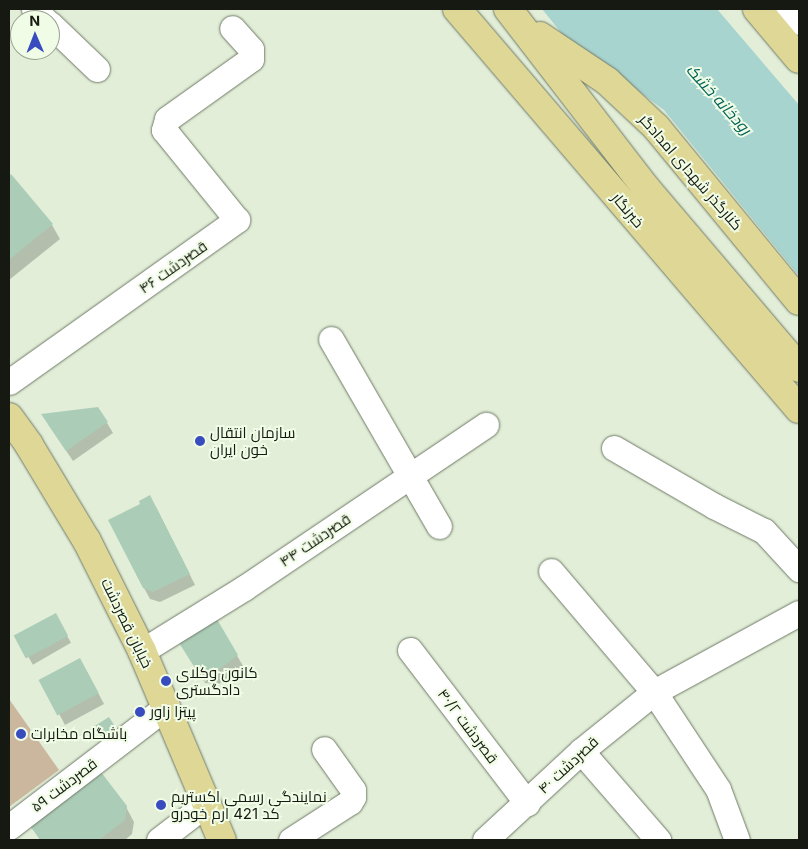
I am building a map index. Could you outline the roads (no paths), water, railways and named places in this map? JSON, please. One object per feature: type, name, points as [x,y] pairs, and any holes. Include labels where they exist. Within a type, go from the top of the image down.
[{"type":"main road","name":"خبرنگار","points":[[457,9],[799,409]]},
{"type":"main road","points":[[757,9],[799,59]]},
{"type":"main road","name":"خبرنگار","points":[[515,16],[646,188],[799,368]]},
{"type":"main road","name":"کنارگذر شهدای امدادگر","points":[[515,16],[607,81],[656,127],[799,302]]},
{"type":"main road","name":"خیابان قصردشت","points":[[9,417],[29,445],[87,541],[167,706],[222,840]]},
{"type":"street","points":[[788,9],[799,22]]},
{"type":"street","name":"۴۶ قصردشت","points":[[9,382],[237,220],[164,130],[167,119],[251,60],[251,49],[232,28]]},
{"type":"street","points":[[60,34],[97,69]]},
{"type":"street","points":[[330,339],[363,391],[408,477],[439,526]]},
{"type":"street","name":"۴۴ قصردشت","points":[[142,651],[244,588],[486,426]]},
{"type":"street","points":[[614,448],[714,506],[764,531],[799,569]]},
{"type":"street","points":[[551,571],[654,692],[718,789],[737,840]]},
{"type":"street","name":"۴۰ قصردشت","points":[[498,836],[527,803],[581,751],[654,692],[799,613]]},
{"type":"street","name":"۴۰/۲ قصردشت","points":[[410,650],[527,803]]},
{"type":"street","name":"۵۹ قصردشت","points":[[9,827],[167,706]]},
{"type":"street","points":[[291,840],[350,802],[353,797],[353,790],[324,749]]},
{"type":"street","points":[[581,751],[658,840]]},
{"type":"street","points":[[159,840],[207,804]]},
{"type":"water","name":"رودخانه خشک","points":[[542,9],[717,9],[799,105],[799,276],[664,110],[563,35]]},
{"type":"place","name":"سازمان انتقال خون ایران","points":[[200,441]]},
{"type":"place","name":"کانون وکلای دادگستری","points":[[166,681]]},
{"type":"place","name":"پیتزا زاور","points":[[140,712]]},
{"type":"place","name":"باشگاه مخابرات","points":[[21,734]]},
{"type":"place","name":"نمایندگی رسمی اکستریم کد 421 ارم خودرو","points":[[161,805]]}]
